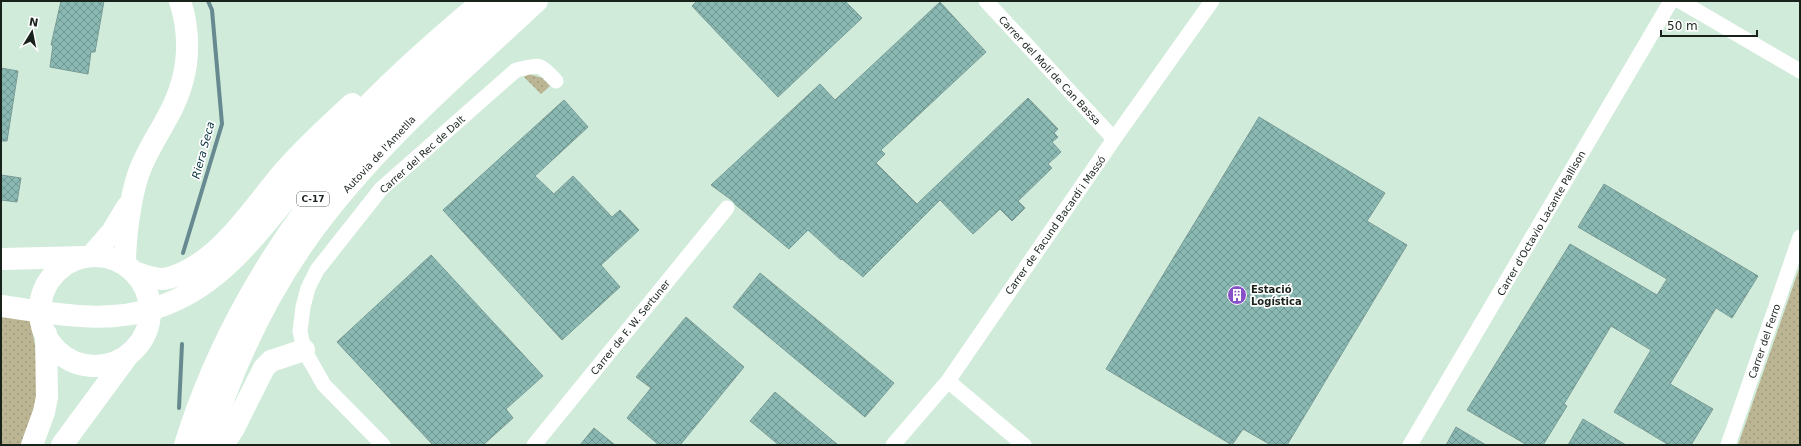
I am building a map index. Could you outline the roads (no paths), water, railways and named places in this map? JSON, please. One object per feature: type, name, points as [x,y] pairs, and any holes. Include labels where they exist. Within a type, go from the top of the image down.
[{"type":"main road","points":[[32,445],[44,412],[47,397],[46,334],[41,315],[43,295],[46,286],[58,270],[66,264],[88,257],[112,232],[124,214],[147,153],[182,89],[188,49],[180,1]]},
{"type":"main road","points":[[3,306],[54,314],[98,317],[142,312],[187,296],[210,280],[252,242],[347,127],[386,85],[483,1]]},
{"type":"main road","name":"Autovia de l'Ametlla","points":[[185,445],[204,394],[244,307],[263,273],[309,205],[343,162],[379,124],[509,1]]},
{"type":"main road","name":"Autovia de l'Ametlla","points":[[208,445],[238,361],[278,283],[326,213],[357,175],[395,134],[537,1]]},
{"type":"main road","points":[[1,259],[108,258],[157,279],[171,278],[186,272],[215,252],[250,214],[285,170],[326,127],[375,84],[418,57]]},
{"type":"main road","points":[[62,445],[130,352],[143,337],[150,317],[147,293],[142,282],[129,268],[125,245],[135,187]]},
{"type":"main road","points":[[222,445],[237,394],[278,283]]},
{"type":"main road","points":[[46,334],[51,342],[65,356],[83,364],[103,365],[117,360],[130,352]]},
{"type":"main road","points":[[222,445],[234,428],[264,368],[271,361],[304,350]]},
{"type":"street","name":"Carrer del Molí de Can Bassa","points":[[986,1],[1114,139]]},
{"type":"street","name":"Carrer de Facund Bacardí i Massó","points":[[897,444],[948,381],[1114,139],[1212,1]]},
{"type":"street","name":"Carrer d'Octavio Lacante Pallison","points":[[1410,445],[1671,1]]},
{"type":"street","points":[[1680,1],[1800,71]]},
{"type":"street","name":"Carrer del Rec de Dalt","points":[[383,445],[324,385],[304,350],[300,331],[303,307],[308,288],[317,270],[381,189],[516,70],[538,65],[544,68],[556,81]]},
{"type":"street","name":"Carrer de F. W. Sertuner","points":[[534,445],[727,208]]},
{"type":"street","name":"Carrer del Ferro","points":[[1728,445],[1800,237]]},
{"type":"street","points":[[948,381],[1024,445]]},
{"type":"waterway","name":"Riera Seca","points":[[183,253],[222,124],[212,10],[208,1]]},
{"type":"waterway","name":"Riera Seca","points":[[179,408],[182,344]]},
{"type":"place","name":"Estació Logística","points":[[1237,295]]}]
